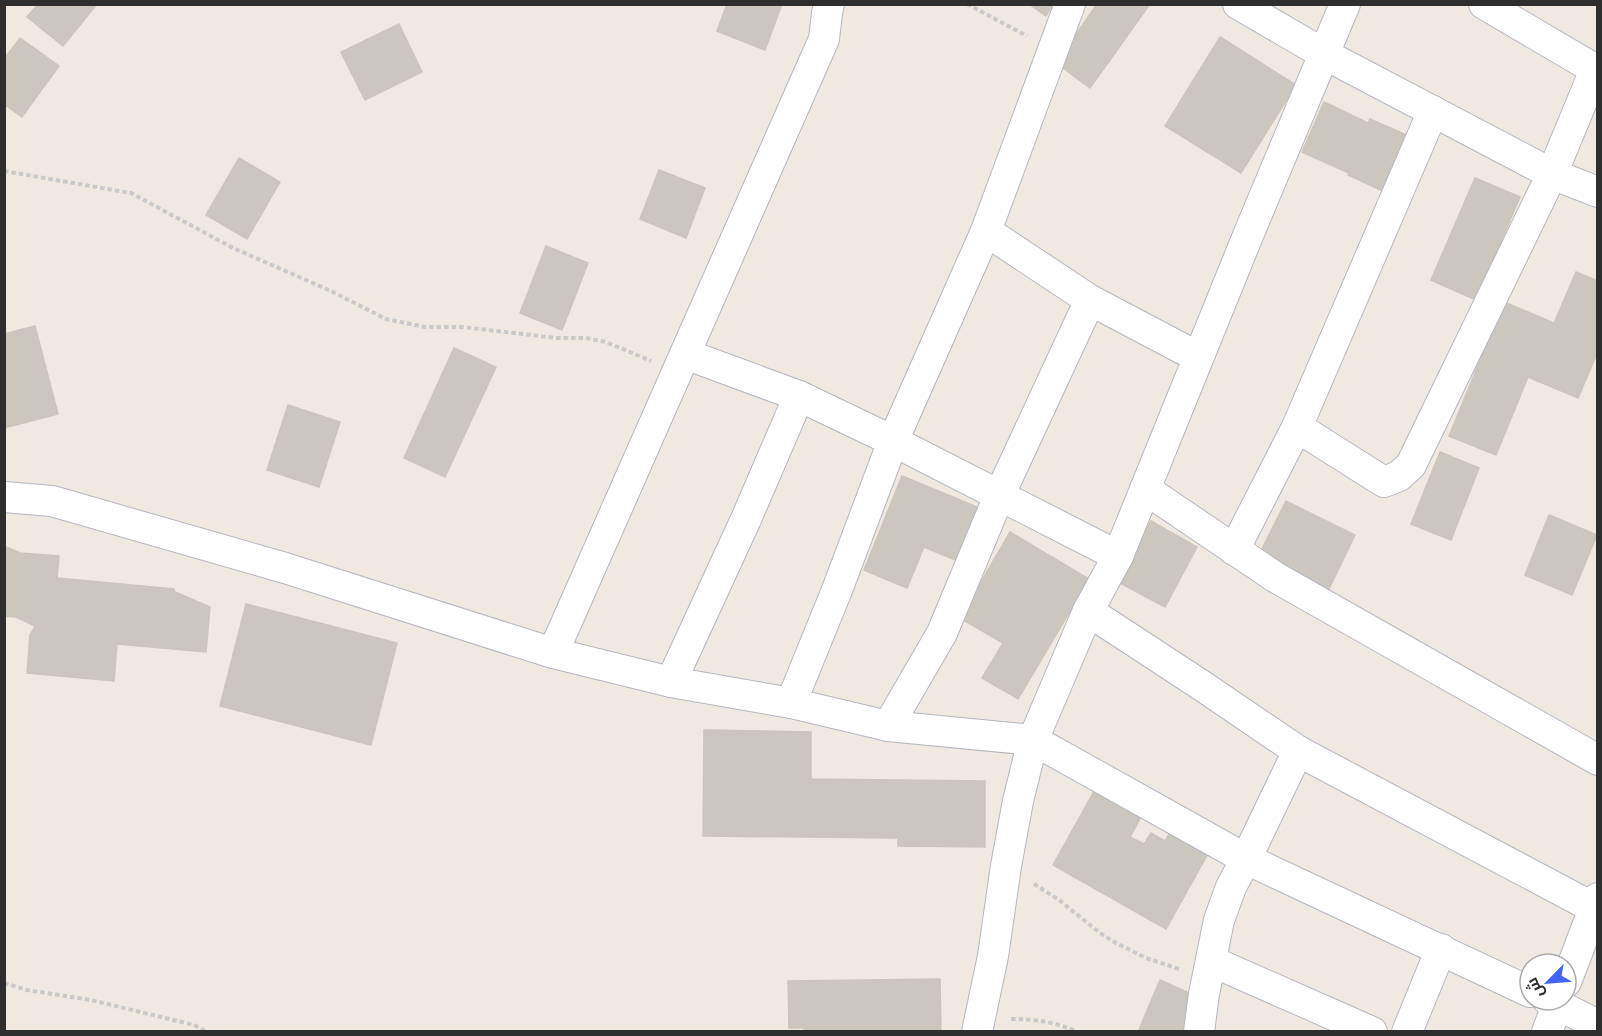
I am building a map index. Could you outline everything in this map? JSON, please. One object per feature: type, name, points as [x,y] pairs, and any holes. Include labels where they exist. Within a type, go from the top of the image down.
[{"type":"street","points":[[553,653],[824,39],[829,4]]},
{"type":"street","points":[[791,703],[837,590],[893,441],[987,231],[1070,4]]},
{"type":"street","points":[[1238,4],[1324,54],[1552,174],[1598,192]]},
{"type":"street","points":[[979,1025],[993,956],[1018,801],[1033,740],[1088,611],[1118,556],[1345,4]]},
{"type":"street","points":[[1297,427],[1384,482],[1399,476],[1411,465],[1552,174],[1596,70],[1484,4]]},
{"type":"street","points":[[1234,550],[1297,427],[1433,111]]},
{"type":"street","points":[[987,231],[1090,300],[1198,357]]},
{"type":"street","points":[[888,726],[942,633],[999,496],[1090,300]]},
{"type":"street","points":[[681,363],[799,396],[893,441],[1118,556]]},
{"type":"street","points":[[671,681],[746,519],[799,396]]},
{"type":"street","points":[[1145,489],[1275,577],[1598,760]]},
{"type":"street","points":[[4,497],[52,501],[212,546],[553,653],[671,681],[791,703],[888,726],[1033,740],[1246,859],[1518,986]]},
{"type":"street","points":[[1088,611],[1298,751],[1596,903],[1577,952]]},
{"type":"street","points":[[1199,1032],[1219,920],[1231,887],[1298,751]]},
{"type":"street","points":[[1407,1032],[1441,949]]},
{"type":"street","points":[[1209,970],[1372,1032]]},
{"type":"street","points":[[1572,1012],[1598,1025]]},
{"type":"path","points":[[967,4],[1053,50]]},
{"type":"path","points":[[4,171],[131,193],[233,248],[331,291],[386,319],[426,327],[462,327],[557,338],[586,338],[681,363]]},
{"type":"path","points":[[1006,866],[1059,900],[1116,943],[1146,958],[1209,970]]},
{"type":"path","points":[[4,983],[27,990],[91,1000],[194,1025],[207,1032]]},
{"type":"path","points":[[979,1025],[1013,1019],[1039,1020],[1060,1024],[1078,1032]]},
{"type":"building","points":[[38,4],[97,4],[63,46],[27,17]]},
{"type":"building","points":[[727,4],[782,4],[765,50],[717,31]]},
{"type":"building","points":[[1029,4],[1053,4],[1046,16]]},
{"type":"building","points":[[1097,4],[1150,4],[1090,88],[1056,63]]},
{"type":"building","points":[[399,24],[422,72],[365,100],[341,52]]},
{"type":"building","points":[[1220,37],[1296,85],[1241,173],[1165,126]]},
{"type":"building","points":[[20,38],[59,66],[22,117],[4,104],[4,59]]},
{"type":"building","points":[[1324,102],[1368,123],[1370,119],[1413,138],[1389,194],[1302,152]]},
{"type":"building","points":[[239,158],[280,182],[247,239],[206,215]]},
{"type":"building","points":[[659,170],[705,188],[686,238],[640,219]]},
{"type":"building","points":[[1475,178],[1520,197],[1476,300],[1431,280]]},
{"type":"building","points":[[546,246],[588,263],[562,330],[520,313]]},
{"type":"building","points":[[1576,272],[1598,281],[1598,351],[1578,398],[1528,377],[1496,455],[1449,436],[1504,302],[1554,323]]},
{"type":"building","points":[[35,326],[58,414],[4,428],[4,334]]},
{"type":"building","points":[[454,348],[496,367],[445,477],[404,458]]},
{"type":"building","points":[[288,405],[340,422],[319,487],[267,470]]},
{"type":"building","points":[[1440,452],[1479,468],[1451,540],[1411,524]]},
{"type":"building","points":[[902,476],[987,511],[965,564],[924,547],[907,588],[864,570]]},
{"type":"building","points":[[1286,501],[1355,535],[1327,593],[1257,559]]},
{"type":"building","points":[[1549,515],[1597,535],[1572,595],[1525,575]]},
{"type":"building","points":[[1151,521],[1197,547],[1165,607],[1118,582]]},
{"type":"building","points":[[1010,532],[1089,579],[1018,699],[982,678],[1003,643],[960,618]]},
{"type":"building","points":[[4,546],[20,553],[59,556],[57,578],[174,589],[175,592],[210,607],[206,652],[117,644],[114,681],[27,673],[30,635],[35,626],[16,617],[4,616]]},
{"type":"building","points":[[246,604],[397,643],[371,745],[220,706]]},
{"type":"building","points":[[704,730],[811,732],[811,779],[985,781],[985,847],[898,846],[898,838],[703,836]]},
{"type":"building","points":[[1097,786],[1143,813],[1130,837],[1144,844],[1151,833],[1165,841],[1172,829],[1210,850],[1166,929],[1053,865]]},
{"type":"building","points":[[940,979],[941,1032],[804,1032],[804,1028],[789,1028],[788,981]]},
{"type":"building","points":[[1160,980],[1200,998],[1186,1032],[1138,1032]]}]
